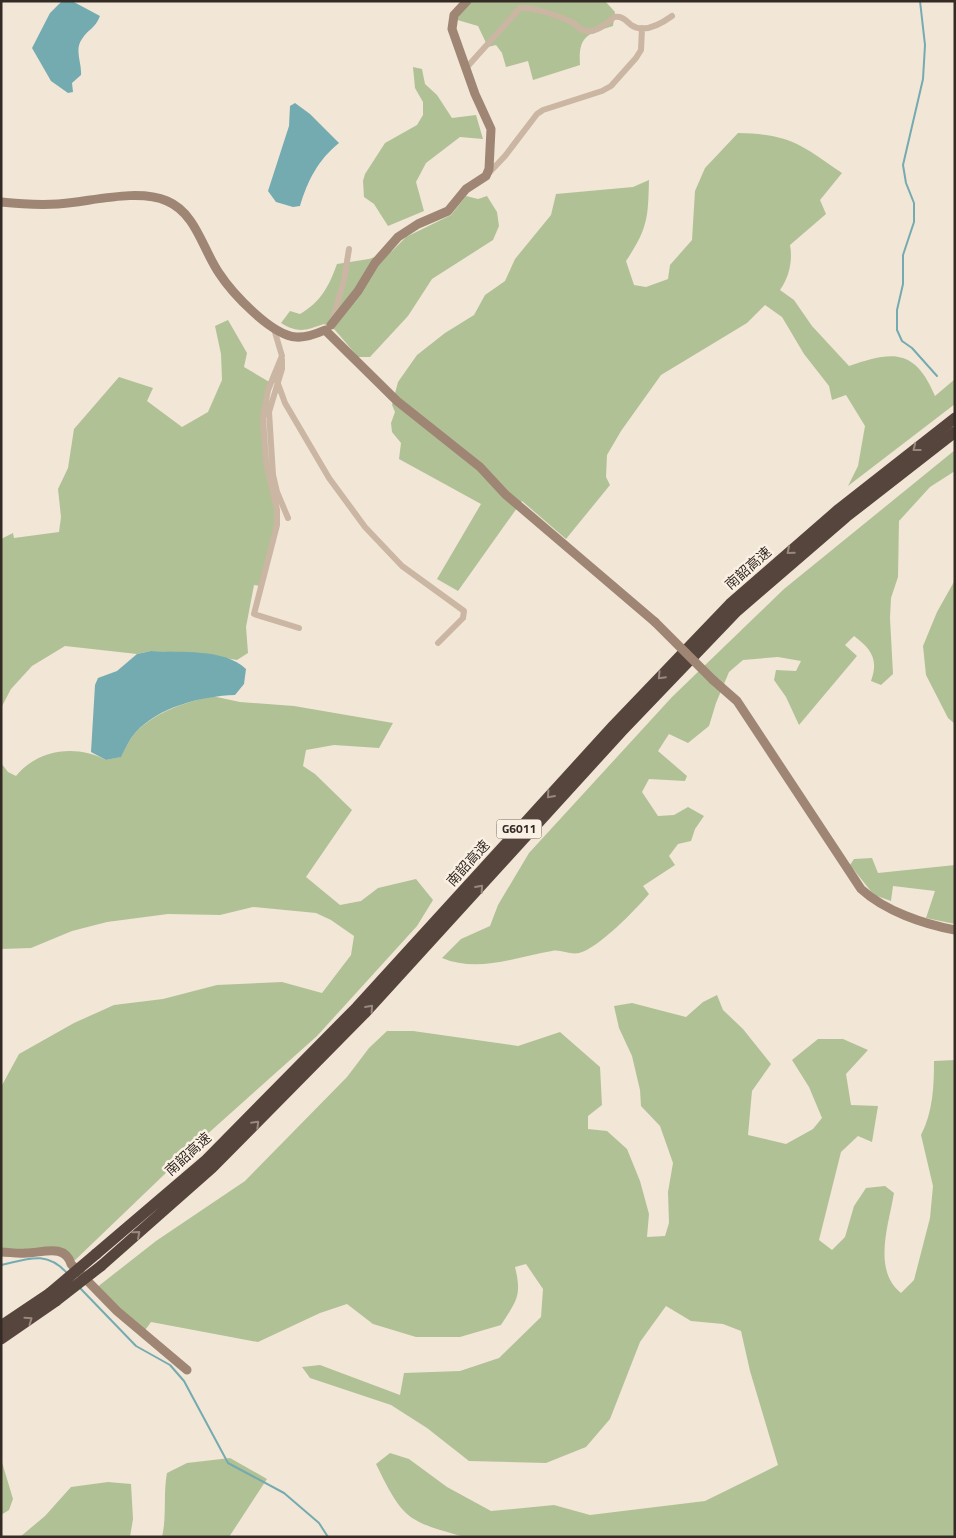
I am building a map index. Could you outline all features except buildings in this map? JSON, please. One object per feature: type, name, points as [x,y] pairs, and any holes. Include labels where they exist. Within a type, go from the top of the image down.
[{"type":"highway","name":"南韶高速","points":[[1,1339],[53,1297],[96,1254],[205,1161],[357,1007],[614,725],[730,604],[839,509],[955,418]]},
{"type":"highway","name":"南韶高速","points":[[1,1326],[53,1297],[101,1266],[212,1168],[364,1014],[621,732],[737,611],[846,517],[955,432]]},
{"type":"street","points":[[467,1],[454,15],[452,29],[475,94],[491,129],[489,168],[486,176]]},
{"type":"street","points":[[466,67],[520,8],[533,8],[573,22],[583,30],[599,28],[619,16],[632,26],[642,28],[657,25],[672,16]]},
{"type":"street","points":[[1,202],[58,204],[134,196],[155,197],[169,201],[180,209],[202,237],[218,272],[233,292],[274,329],[283,334],[296,338],[313,336],[328,328],[358,291],[375,263],[398,237],[418,224],[448,211],[466,189],[486,176],[505,156],[537,114],[543,110],[602,91],[611,86],[641,50],[642,28]]},
{"type":"street","points":[[328,328],[344,280],[349,249]]},
{"type":"street","points":[[328,328],[397,401],[480,468],[505,494],[655,622],[737,701],[860,889],[873,900],[895,911],[955,930]]},
{"type":"street","points":[[274,329],[282,356],[282,370],[277,381],[269,412],[273,475],[276,492],[288,518]]},
{"type":"street","points":[[282,356],[268,390],[264,418],[266,462],[277,510],[277,524],[254,614],[299,628]]},
{"type":"street","points":[[277,381],[284,403],[329,478],[366,526],[402,566],[464,611],[463,618],[438,643]]},
{"type":"street","points":[[1,1252],[26,1253],[58,1250],[64,1253],[69,1257],[71,1264],[117,1311],[186,1370]]},
{"type":"green space","points":[[467,1],[605,1],[615,12],[613,26],[586,37],[581,47],[580,65],[533,80],[528,61],[506,67],[502,53],[496,45],[488,47],[478,26],[454,19]]},
{"type":"green space","points":[[413,67],[422,69],[425,84],[437,95],[452,118],[476,115],[483,139],[460,137],[426,163],[416,182],[424,211],[388,226],[374,204],[364,197],[363,181],[365,174],[385,143],[417,125],[423,115],[423,102],[415,88]]},
{"type":"green space","points":[[738,133],[783,138],[794,142],[842,173],[820,200],[826,214],[790,245],[790,269],[780,290],[794,300],[812,326],[849,366],[878,358],[901,357],[910,361],[919,369],[935,396],[955,379],[955,404],[848,486],[858,466],[865,426],[846,395],[832,400],[829,386],[804,354],[782,317],[765,305],[747,323],[661,375],[621,431],[607,455],[606,477],[610,485],[566,539],[522,501],[458,591],[437,579],[481,504],[399,459],[401,443],[392,432],[391,423],[395,412],[392,405],[398,382],[417,355],[445,333],[474,315],[485,295],[505,281],[515,259],[551,215],[556,194],[633,187],[649,180],[647,214],[643,231],[626,261],[634,285],[646,287],[668,279],[670,265],[692,240],[695,191],[705,168]]},
{"type":"green space","points":[[466,196],[478,199],[487,196],[497,212],[499,226],[493,240],[432,279],[408,316],[370,357],[358,357],[335,330],[324,324],[298,330],[281,323],[290,311],[300,314],[319,299],[331,279],[337,264],[369,259],[392,251],[406,237],[451,215]]},
{"type":"green space","points":[[228,320],[247,353],[244,367],[271,383],[263,418],[277,525],[260,586],[254,585],[246,627],[248,653],[237,660],[193,653],[151,651],[137,654],[65,646],[32,666],[11,689],[1,708],[1,539],[13,533],[14,538],[59,532],[61,517],[58,489],[68,468],[74,429],[119,377],[153,388],[147,401],[182,427],[208,412],[222,380],[221,354],[215,326]]},
{"type":"green space","points":[[955,450],[955,471],[930,487],[899,521],[898,577],[891,598],[890,618],[893,674],[881,685],[871,681],[874,667],[872,655],[865,645],[854,636],[845,645],[857,656],[799,725],[786,697],[774,680],[776,670],[796,671],[801,661],[778,657],[743,660],[729,672],[709,726],[688,743],[669,734],[658,751],[687,776],[685,781],[649,779],[642,792],[658,816],[674,815],[688,807],[704,816],[695,829],[691,841],[678,844],[669,856],[675,865],[643,886],[649,894],[626,918],[596,944],[579,953],[555,951],[483,964],[469,964],[442,958],[461,939],[490,926],[498,905],[529,853],[672,697],[784,589]]},
{"type":"green space","points":[[955,580],[955,724],[948,718],[926,675],[923,646],[937,612]]},
{"type":"green space","points":[[212,696],[240,702],[294,706],[393,723],[379,748],[334,745],[306,750],[303,766],[315,774],[352,810],[306,877],[340,905],[361,901],[378,888],[416,879],[433,900],[417,926],[317,1036],[194,1146],[71,1264],[64,1253],[1,1252],[1,1087],[19,1054],[74,1023],[114,1005],[163,999],[217,985],[282,982],[322,993],[351,955],[354,936],[331,920],[316,913],[253,907],[220,915],[168,914],[107,922],[72,931],[31,948],[1,949],[1,763],[8,772],[16,776],[35,760],[58,752],[82,752],[106,760],[120,757],[135,733],[160,714],[181,705]]},
{"type":"green space","points":[[872,858],[878,873],[955,865],[955,924],[926,918],[935,891],[893,886],[891,901],[874,895],[850,865],[854,859]]},
{"type":"green space","points":[[717,995],[723,1010],[743,1029],[771,1064],[752,1091],[748,1135],[786,1144],[813,1129],[822,1118],[809,1087],[792,1060],[818,1039],[843,1039],[868,1050],[846,1074],[851,1105],[878,1106],[872,1142],[858,1136],[841,1152],[819,1240],[832,1250],[845,1237],[854,1206],[866,1188],[885,1186],[894,1193],[886,1232],[885,1259],[887,1272],[892,1283],[901,1293],[914,1280],[930,1218],[933,1186],[921,1135],[930,1108],[934,1061],[955,1060],[955,1537],[465,1537],[430,1527],[408,1515],[393,1496],[376,1464],[390,1453],[409,1459],[447,1487],[491,1511],[554,1505],[590,1515],[705,1501],[778,1465],[750,1371],[741,1331],[723,1324],[691,1321],[666,1306],[640,1342],[610,1419],[586,1447],[546,1463],[469,1461],[427,1428],[391,1405],[310,1378],[302,1367],[320,1365],[400,1395],[404,1373],[460,1371],[499,1358],[541,1317],[543,1289],[526,1264],[515,1267],[518,1285],[517,1298],[501,1325],[460,1337],[416,1337],[373,1324],[347,1304],[320,1313],[258,1342],[151,1322],[143,1333],[96,1288],[156,1241],[245,1181],[347,1077],[369,1048],[387,1031],[413,1031],[518,1046],[560,1032],[600,1067],[602,1105],[588,1116],[588,1129],[607,1131],[627,1149],[640,1181],[649,1214],[647,1237],[665,1236],[669,1223],[668,1192],[673,1163],[660,1126],[641,1106],[640,1090],[632,1056],[619,1028],[614,1006],[632,1003],[686,1017],[703,1002]]},
{"type":"green space","points":[[230,1458],[267,1479],[229,1537],[162,1537],[167,1473],[187,1463]]},
{"type":"green space","points":[[1,1459],[13,1499],[9,1510],[1,1515]]},
{"type":"green space","points":[[108,1482],[131,1484],[133,1519],[130,1537],[20,1537],[45,1516],[71,1487]]},
{"type":"water","points":[[62,1],[72,1],[100,16],[96,24],[80,43],[78,52],[81,75],[72,83],[73,92],[68,93],[51,81],[32,48],[50,13]]},
{"type":"water","points":[[295,103],[310,114],[339,143],[325,156],[315,171],[300,206],[293,207],[276,202],[268,191],[289,126],[290,106]]},
{"type":"water","points":[[151,651],[202,653],[226,658],[237,662],[246,669],[244,684],[235,695],[195,701],[156,716],[135,733],[121,757],[106,760],[91,752],[95,685],[98,678],[117,671],[137,654]]},
{"type":"waterway","points":[[920,1],[925,45],[923,79],[903,165],[906,183],[914,203],[914,222],[903,255],[903,284],[897,310],[897,330],[902,341],[912,348],[937,376]]},
{"type":"waterway","points":[[1,1265],[36,1258],[52,1261],[67,1273]]},
{"type":"waterway","points":[[80,1288],[136,1346],[170,1365],[184,1381],[228,1463],[284,1493],[319,1523],[328,1537]]}]
